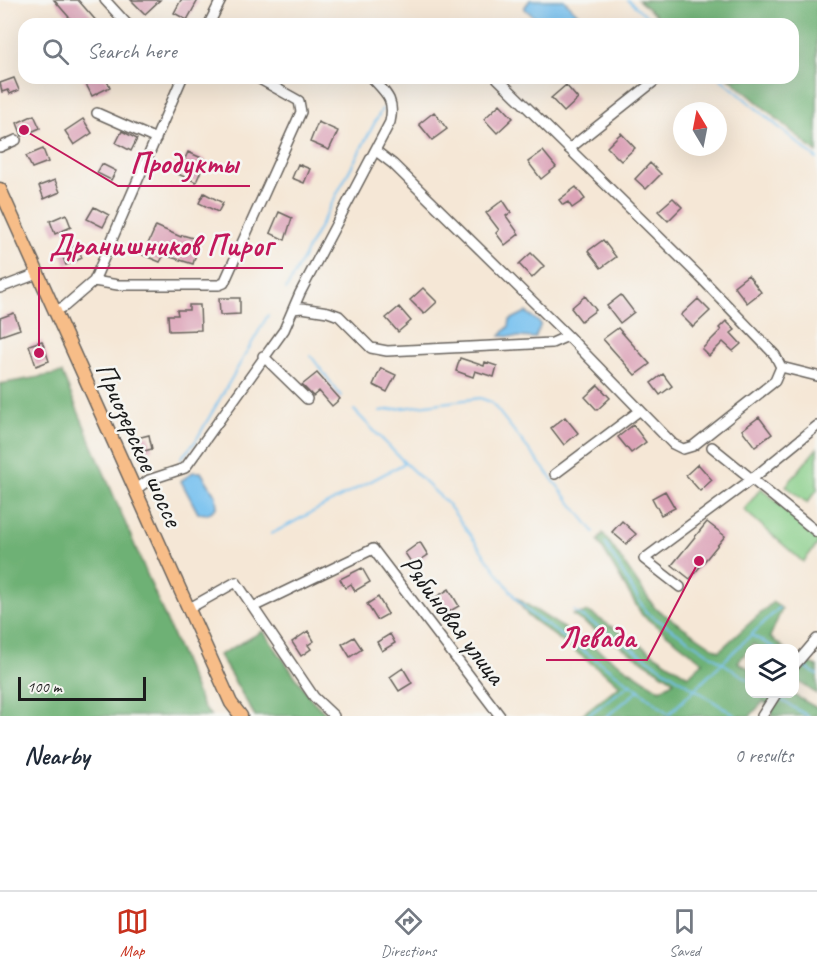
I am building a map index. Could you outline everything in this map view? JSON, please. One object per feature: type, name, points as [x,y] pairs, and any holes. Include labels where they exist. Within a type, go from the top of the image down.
[{"type":"main road","name":"Приозерское шоссе","points":[[0,189],[188,609],[231,703],[241,716]]},
{"type":"street","points":[[105,0],[122,18]]},
{"type":"street","points":[[212,18],[220,0]]},
{"type":"street","points":[[54,311],[71,302],[94,280],[156,139],[177,84]]},
{"type":"street","points":[[94,280],[118,285],[219,285],[224,283],[301,112],[299,100],[269,84]]},
{"type":"street","points":[[135,490],[149,480],[185,468],[263,356],[284,330],[390,122],[393,107],[386,93],[378,84]]},
{"type":"street","points":[[503,84],[707,284],[775,355],[781,367],[817,376]]},
{"type":"street","points":[[569,148],[651,84]]},
{"type":"street","points":[[97,113],[156,139]]},
{"type":"street","points":[[0,147],[16,140]]},
{"type":"street","points":[[376,152],[393,164],[568,336],[672,444],[683,449],[693,446],[775,381],[781,367]]},
{"type":"street","points":[[0,288],[38,274]]},
{"type":"street","points":[[293,309],[302,308],[334,314],[347,322],[371,348],[387,351],[552,343],[568,336]]},
{"type":"street","points":[[263,356],[307,399]]},
{"type":"street","points":[[555,474],[639,411]]},
{"type":"street","points":[[680,587],[644,559],[752,479],[817,426]]},
{"type":"street","points":[[712,447],[817,532]]},
{"type":"street","name":"Рябиновая улица","points":[[253,607],[373,549],[500,716]]},
{"type":"street","points":[[188,609],[236,582],[314,697],[334,716]]},
{"type":"street","points":[[799,661],[817,639]]},
{"type":"street","points":[[762,716],[773,698]]},
{"type":"green space","points":[[638,0],[817,0],[817,153],[736,84],[799,84],[799,18],[659,18]]},
{"type":"green space","points":[[62,373],[203,707],[211,716],[0,716],[0,384]]},
{"type":"green space","points":[[817,448],[817,490],[807,503],[786,486]]},
{"type":"green space","points":[[761,488],[817,537],[817,545],[803,562],[744,510]]},
{"type":"green space","points":[[603,533],[655,608],[719,651],[773,602],[782,609],[770,637],[779,644],[745,644],[745,654],[738,662],[745,666],[745,698],[799,698],[817,708],[817,716],[771,716],[773,713],[764,701],[750,716],[580,716],[620,685],[528,616],[515,597],[660,690],[674,681],[572,615],[589,612],[688,676],[703,662],[642,615],[598,541]]},
{"type":"green space","points":[[263,631],[312,700],[328,716],[255,716],[219,655]]},
{"type":"green space","points":[[799,658],[817,666],[817,694],[799,682]]},
{"type":"water","points":[[530,0],[564,0],[582,18],[535,18],[524,8]]},
{"type":"water","points":[[526,312],[541,324],[535,338],[500,336],[509,326],[510,320]]},
{"type":"water","points":[[193,472],[201,472],[216,496],[217,507],[208,514],[198,513],[181,481]]},
{"type":"building","points":[[54,0],[78,0],[94,18],[70,18]]},
{"type":"building","points":[[131,0],[160,0],[145,14]]},
{"type":"building","points":[[181,0],[198,0],[188,18],[174,13]]},
{"type":"building","points":[[14,78],[19,90],[10,94],[8,90],[2,92],[0,83]]},
{"type":"building","points":[[86,84],[109,84],[110,87],[92,96]]},
{"type":"building","points":[[566,85],[578,99],[564,112],[551,98]]},
{"type":"building","points":[[500,104],[513,118],[497,133],[484,119]]},
{"type":"building","points":[[434,112],[447,129],[432,140],[419,124]]},
{"type":"building","points":[[34,115],[40,128],[22,136],[17,123]]},
{"type":"building","points":[[83,119],[92,133],[74,145],[65,131]]},
{"type":"building","points":[[318,122],[338,131],[329,150],[310,142]]},
{"type":"building","points":[[122,131],[137,139],[131,151],[116,143]]},
{"type":"building","points":[[621,133],[635,148],[621,161],[607,147]]},
{"type":"building","points":[[43,149],[48,162],[32,168],[26,156]]},
{"type":"building","points":[[543,151],[556,167],[541,179],[528,162]]},
{"type":"building","points":[[188,152],[206,160],[196,182],[178,174]]},
{"type":"building","points":[[650,163],[661,174],[646,189],[635,179]]},
{"type":"building","points":[[102,164],[116,171],[111,180],[97,173]]},
{"type":"building","points":[[298,164],[310,169],[304,183],[292,178]]},
{"type":"building","points":[[55,180],[60,192],[44,199],[39,186]]},
{"type":"building","points":[[576,187],[585,199],[572,208],[568,202],[563,205],[559,200]]},
{"type":"building","points":[[204,193],[223,203],[218,212],[199,203]]},
{"type":"building","points":[[673,198],[682,207],[668,221],[658,211]]},
{"type":"building","points":[[503,200],[511,212],[506,216],[519,234],[505,245],[496,233],[499,230],[486,213]]},
{"type":"building","points":[[94,207],[109,215],[103,227],[87,219]]},
{"type":"building","points":[[279,212],[292,218],[285,240],[270,233]]},
{"type":"building","points":[[66,214],[71,227],[55,234],[50,221]]},
{"type":"building","points":[[156,226],[181,237],[182,235],[200,240],[193,264],[164,255],[160,262],[143,255]]},
{"type":"building","points":[[603,240],[616,257],[601,268],[588,251]]},
{"type":"building","points":[[77,245],[82,258],[66,265],[61,252]]},
{"type":"building","points":[[531,253],[544,266],[532,278],[519,264]]},
{"type":"building","points":[[748,275],[761,292],[747,303],[734,286]]},
{"type":"building","points":[[423,288],[437,302],[424,314],[410,300]]},
{"type":"building","points":[[621,295],[634,312],[620,323],[607,306]]},
{"type":"building","points":[[585,296],[596,310],[581,321],[571,308]]},
{"type":"building","points":[[219,298],[240,298],[240,314],[220,315]]},
{"type":"building","points":[[698,299],[710,311],[693,327],[681,315]]},
{"type":"building","points":[[189,305],[200,305],[201,330],[169,331],[168,315],[178,315],[177,310],[189,310]]},
{"type":"building","points":[[399,307],[411,321],[398,332],[386,318]]},
{"type":"building","points":[[14,313],[20,329],[0,336],[0,318]]},
{"type":"building","points":[[726,321],[735,330],[731,333],[741,344],[733,351],[723,342],[709,356],[702,349],[721,330],[719,328]]},
{"type":"building","points":[[618,328],[650,364],[635,375],[603,339]]},
{"type":"building","points":[[42,341],[49,361],[36,366],[29,345]]},
{"type":"building","points":[[460,358],[484,366],[485,362],[497,366],[494,377],[475,371],[473,377],[456,371]]},
{"type":"building","points":[[381,368],[396,375],[387,392],[373,385]]},
{"type":"building","points":[[317,373],[340,399],[332,406],[319,391],[313,396],[302,385]]},
{"type":"building","points":[[663,374],[672,386],[660,395],[651,383]]},
{"type":"building","points":[[598,385],[610,398],[597,410],[585,397]]},
{"type":"building","points":[[565,417],[578,433],[564,445],[551,428]]},
{"type":"building","points":[[759,417],[772,434],[755,447],[742,430]]},
{"type":"building","points":[[633,425],[646,442],[631,453],[618,437]]},
{"type":"building","points":[[149,435],[152,449],[140,452],[137,438]]},
{"type":"building","points":[[698,464],[712,480],[700,491],[686,475]]},
{"type":"building","points":[[665,491],[675,508],[661,515],[652,498]]},
{"type":"building","points":[[622,521],[636,534],[626,544],[612,532]]},
{"type":"building","points":[[707,522],[725,536],[690,579],[672,565]]},
{"type":"building","points":[[420,542],[428,555],[413,565],[405,553]]},
{"type":"building","points":[[362,568],[370,582],[355,591],[351,584],[345,588],[340,579]]},
{"type":"building","points":[[449,589],[459,606],[443,615],[433,599]]},
{"type":"building","points":[[378,597],[388,614],[377,620],[367,604]]},
{"type":"building","points":[[308,631],[314,641],[308,645],[311,649],[301,656],[292,642]]},
{"type":"building","points":[[390,634],[395,643],[382,651],[377,642]]},
{"type":"building","points":[[354,637],[362,649],[350,657],[342,644]]},
{"type":"building","points":[[403,668],[412,683],[399,691],[390,677]]},
{"type":"waterway","points":[[628,0],[649,18]]},
{"type":"waterway","points":[[727,84],[817,159]]},
{"type":"waterway","points":[[286,290],[382,109]]},
{"type":"waterway","points":[[181,458],[195,442],[268,315]]},
{"type":"waterway","points":[[311,356],[341,396]]},
{"type":"waterway","points":[[380,411],[480,398],[491,402],[594,532]]},
{"type":"waterway","points":[[354,410],[405,463]]},
{"type":"waterway","points":[[271,534],[405,463],[447,503],[515,597],[531,614],[639,690]]},
{"type":"waterway","points":[[605,543],[646,612],[745,678]]},
{"type":"waterway","points":[[607,716],[639,690],[669,714],[779,608]]},
{"type":"waterway","points":[[574,611],[736,716]]},
{"type":"waterway","points":[[751,635],[768,644]]},
{"type":"waterway","points":[[801,664],[817,675]]},
{"type":"waterway","points":[[587,716],[630,684]]},
{"type":"waterway","points":[[781,700],[808,716]]},
{"type":"place","name":"Продукты","points":[[24,130]]},
{"type":"place","name":"Дранишников Пирог","points":[[39,353]]},
{"type":"place","name":"Левада","points":[[699,561]]}]
